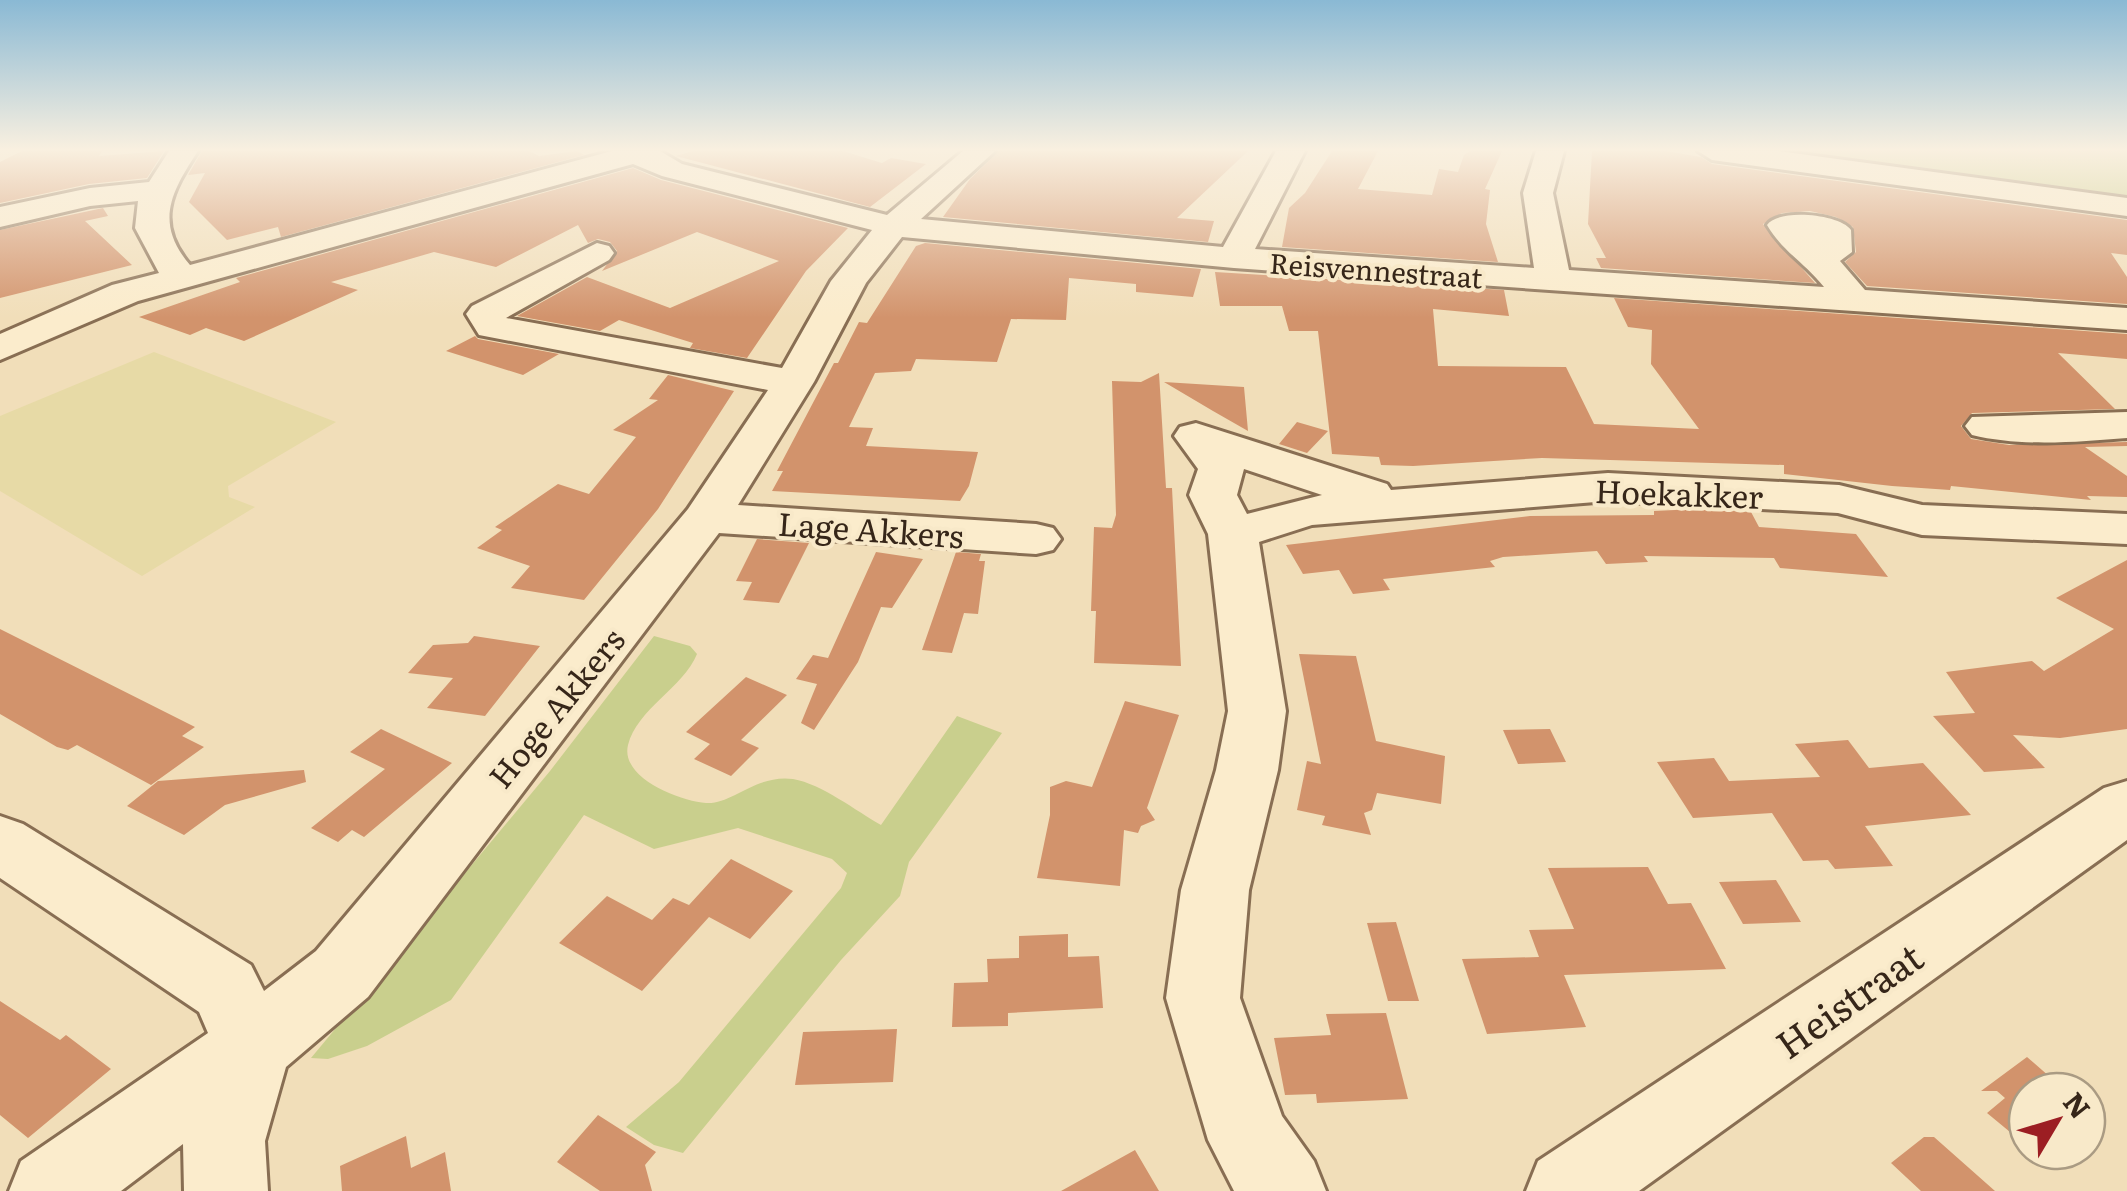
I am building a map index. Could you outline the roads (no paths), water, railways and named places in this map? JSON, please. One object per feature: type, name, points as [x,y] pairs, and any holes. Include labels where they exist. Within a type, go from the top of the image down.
[{"type":"street","points":[[0,216],[45,207]]},
{"type":"street","points":[[148,207],[148,227],[161,254],[182,278]]},
{"type":"street","points":[[9,331],[126,293],[444,207]]},
{"type":"street","name":"Reisvennestraat","points":[[816,207],[893,226],[1234,258],[1857,304],[2127,319]]},
{"type":"street","name":"Hoge Akkers","points":[[50,1191],[253,1046],[342,974],[706,518],[794,382],[849,281],[893,226],[916,207]]},
{"type":"street","points":[[1234,258],[1259,207]]},
{"type":"street","points":[[1540,207],[1554,282]]},
{"type":"street","points":[[597,253],[485,314],[492,327],[794,382]]},
{"type":"street","points":[[1816,255],[1857,304]]},
{"type":"street","points":[[1988,426],[2070,429],[2127,425]]},
{"type":"street","points":[[1284,1191],[1249,1140],[1203,998],[1215,890],[1247,770],[1256,711],[1233,534],[1213,495],[1221,468],[1196,436],[1307,477],[1398,501]]},
{"type":"street","name":"Hoekakker","points":[[1233,534],[1308,511],[1608,487],[1839,499],[1922,520],[2127,529]]},
{"type":"street","name":"Lage Akkers","points":[[706,518],[1036,539]]},
{"type":"street","name":"Heistraat","points":[[1568,1191],[2127,806]]},
{"type":"street","points":[[0,843],[226,989],[253,1046],[224,1141],[226,1191]]}]
